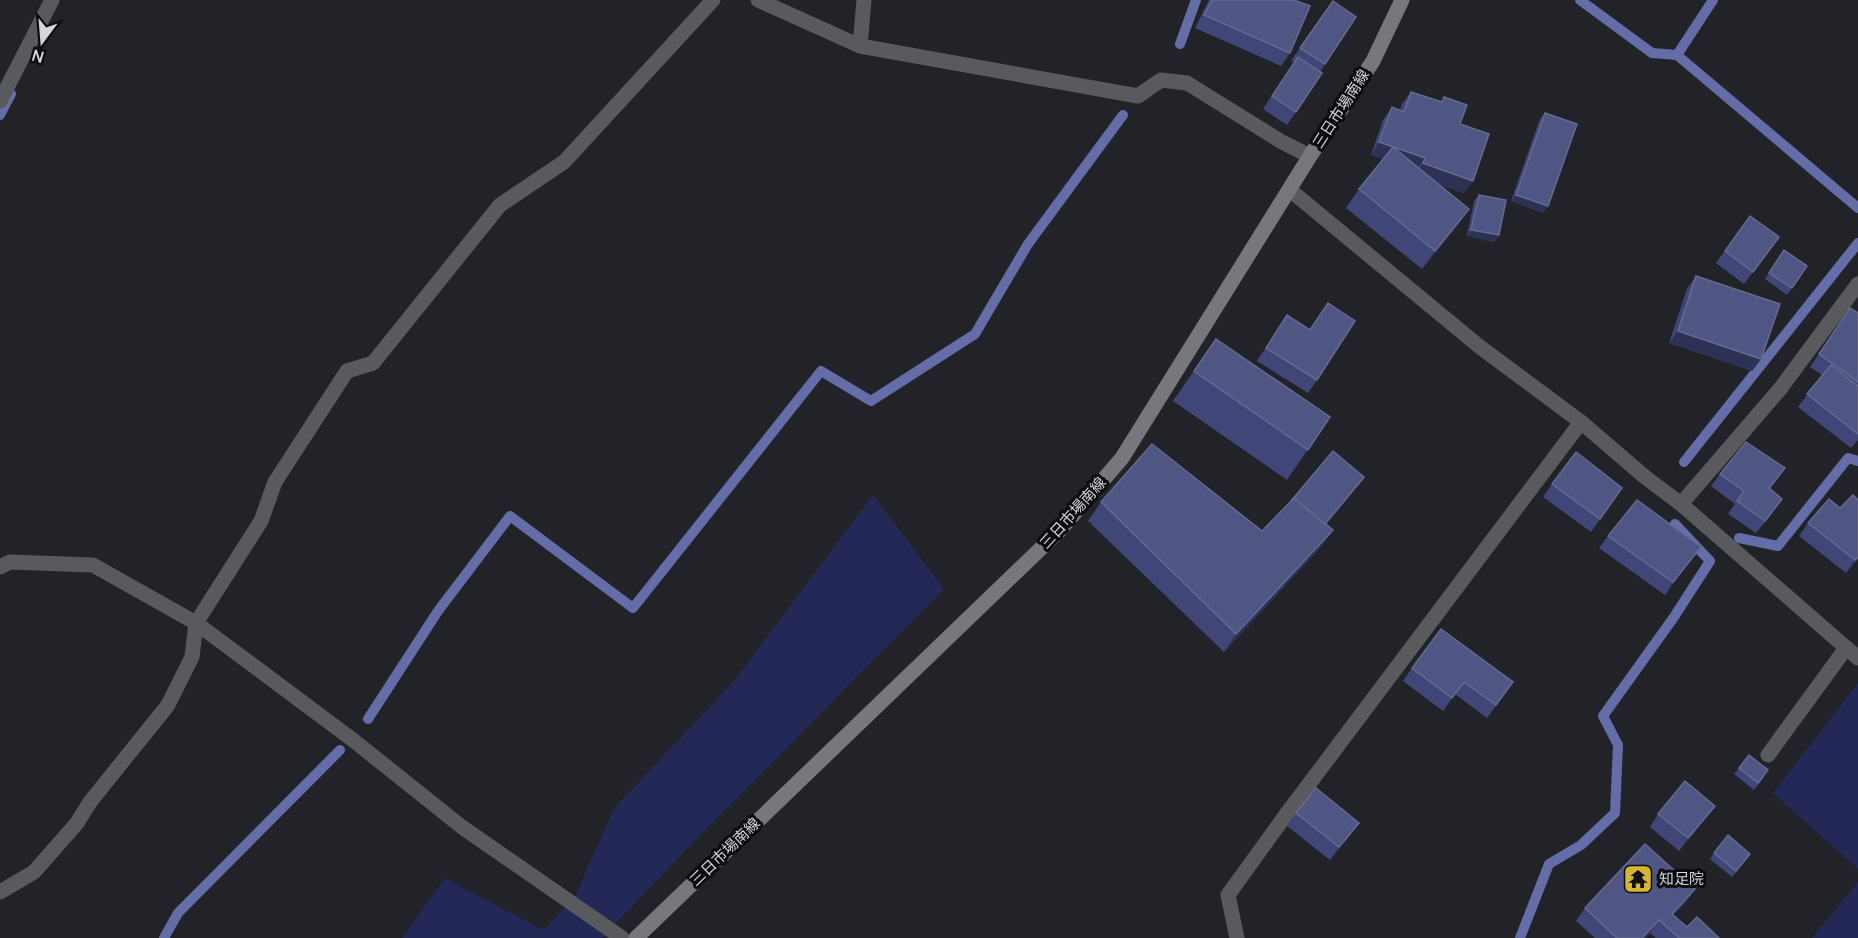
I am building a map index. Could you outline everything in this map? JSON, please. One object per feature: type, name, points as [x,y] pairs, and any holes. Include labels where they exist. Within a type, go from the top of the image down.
[{"type":"main road","name":"三日市場南線","points":[[636,938],[1068,521],[1122,458],[1310,156],[1373,61],[1402,0]]},
{"type":"street","points":[[0,101],[52,0]]},
{"type":"street","points":[[0,892],[34,872],[77,823],[90,802],[168,705],[192,657],[196,622],[261,521],[275,482],[347,371],[372,363],[500,205],[564,162],[713,0]]},
{"type":"street","points":[[758,0],[860,46],[1138,96],[1161,80],[1187,82],[1282,142],[1310,156]]},
{"type":"street","points":[[860,46],[864,0]]},
{"type":"street","points":[[1290,190],[1480,347],[1581,422],[1645,477],[1681,504],[1858,658]]},
{"type":"street","points":[[1681,504],[1780,389],[1858,284]]},
{"type":"street","points":[[1236,938],[1228,895],[1581,422]]},
{"type":"street","points":[[0,567],[10,562],[93,565],[196,622],[353,740],[462,827],[622,938]]},
{"type":"street","points":[[1768,755],[1846,648]]},
{"type":"shaded area","points":[[873,495],[944,589],[602,938],[402,938],[445,878],[543,930],[574,898],[615,807],[734,681]]},
{"type":"shaded area","points":[[1858,683],[1858,869],[1773,793]]},
{"type":"shaded area","points":[[1858,882],[1858,938],[1812,938]]},
{"type":"building","points":[[1212,0],[1294,0],[1310,6],[1290,53],[1204,15]]},
{"type":"building","points":[[1333,1],[1356,17],[1325,64],[1300,48]]},
{"type":"building","points":[[1298,57],[1322,73],[1296,112],[1272,96]]},
{"type":"building","points":[[1411,92],[1442,102],[1444,97],[1467,105],[1460,124],[1489,134],[1473,181],[1423,163],[1425,158],[1379,142],[1392,107],[1404,112]]},
{"type":"building","points":[[1545,113],[1577,124],[1548,206],[1516,195]]},
{"type":"building","points":[[1393,147],[1469,209],[1435,251],[1359,189]]},
{"type":"building","points":[[1479,195],[1506,200],[1499,235],[1471,230]]},
{"type":"building","points":[[1750,216],[1779,237],[1753,272],[1725,251]]},
{"type":"building","points":[[1784,250],[1807,266],[1792,288],[1769,273]]},
{"type":"building","points":[[1696,276],[1780,304],[1761,359],[1678,331]]},
{"type":"building","points":[[1328,303],[1355,321],[1317,380],[1266,348],[1287,315],[1310,330]]},
{"type":"building","points":[[1850,308],[1858,313],[1858,382],[1819,354]]},
{"type":"building","points":[[1216,339],[1330,417],[1308,450],[1194,371]]},
{"type":"building","points":[[1831,365],[1858,386],[1858,434],[1807,394]]},
{"type":"building","points":[[1746,442],[1785,468],[1769,488],[1782,499],[1765,521],[1737,501],[1744,491],[1720,474]]},
{"type":"building","points":[[1152,444],[1262,531],[1294,498],[1333,530],[1236,634],[1101,502]]},
{"type":"building","points":[[1333,451],[1364,477],[1325,524],[1294,498],[1291,501]]},
{"type":"building","points":[[1576,452],[1622,488],[1600,519],[1552,484]]},
{"type":"building","points":[[1853,495],[1858,500],[1858,557],[1855,560],[1808,523],[1829,499],[1840,508]]},
{"type":"building","points":[[1637,500],[1701,547],[1673,582],[1608,536]]},
{"type":"building","points":[[1441,629],[1513,682],[1496,705],[1464,682],[1452,698],[1412,668]]},
{"type":"building","points":[[1749,755],[1768,770],[1758,783],[1739,768]]},
{"type":"building","points":[[1685,781],[1715,806],[1688,838],[1658,814]]},
{"type":"building","points":[[1316,788],[1359,823],[1339,847],[1296,813]]},
{"type":"building","points":[[1728,835],[1750,854],[1736,871],[1714,853]]},
{"type":"building","name":"知足院","points":[[1645,844],[1695,889],[1672,914],[1687,927],[1697,917],[1719,938],[1679,938],[1659,920],[1642,938],[1617,938],[1585,908]]},
{"type":"waterway","points":[[1180,44],[1196,0]]},
{"type":"waterway","points":[[1580,0],[1652,53],[1677,55]]},
{"type":"waterway","points":[[1713,0],[1677,55],[1858,208]]},
{"type":"waterway","points":[[0,115],[11,94]]},
{"type":"waterway","points":[[368,719],[438,611],[510,516],[633,608],[821,371],[871,401],[975,334],[1028,244],[1123,115]]},
{"type":"waterway","points":[[1684,462],[1858,243]]},
{"type":"waterway","points":[[1739,538],[1778,546],[1848,458],[1858,461]]},
{"type":"waterway","points":[[1520,938],[1549,864],[1581,845],[1615,813],[1618,745],[1603,716],[1674,617],[1710,561],[1675,524]]},
{"type":"waterway","points":[[164,938],[178,913],[340,750]]},
{"type":"place","name":"知足院","points":[[1638,879]]}]
